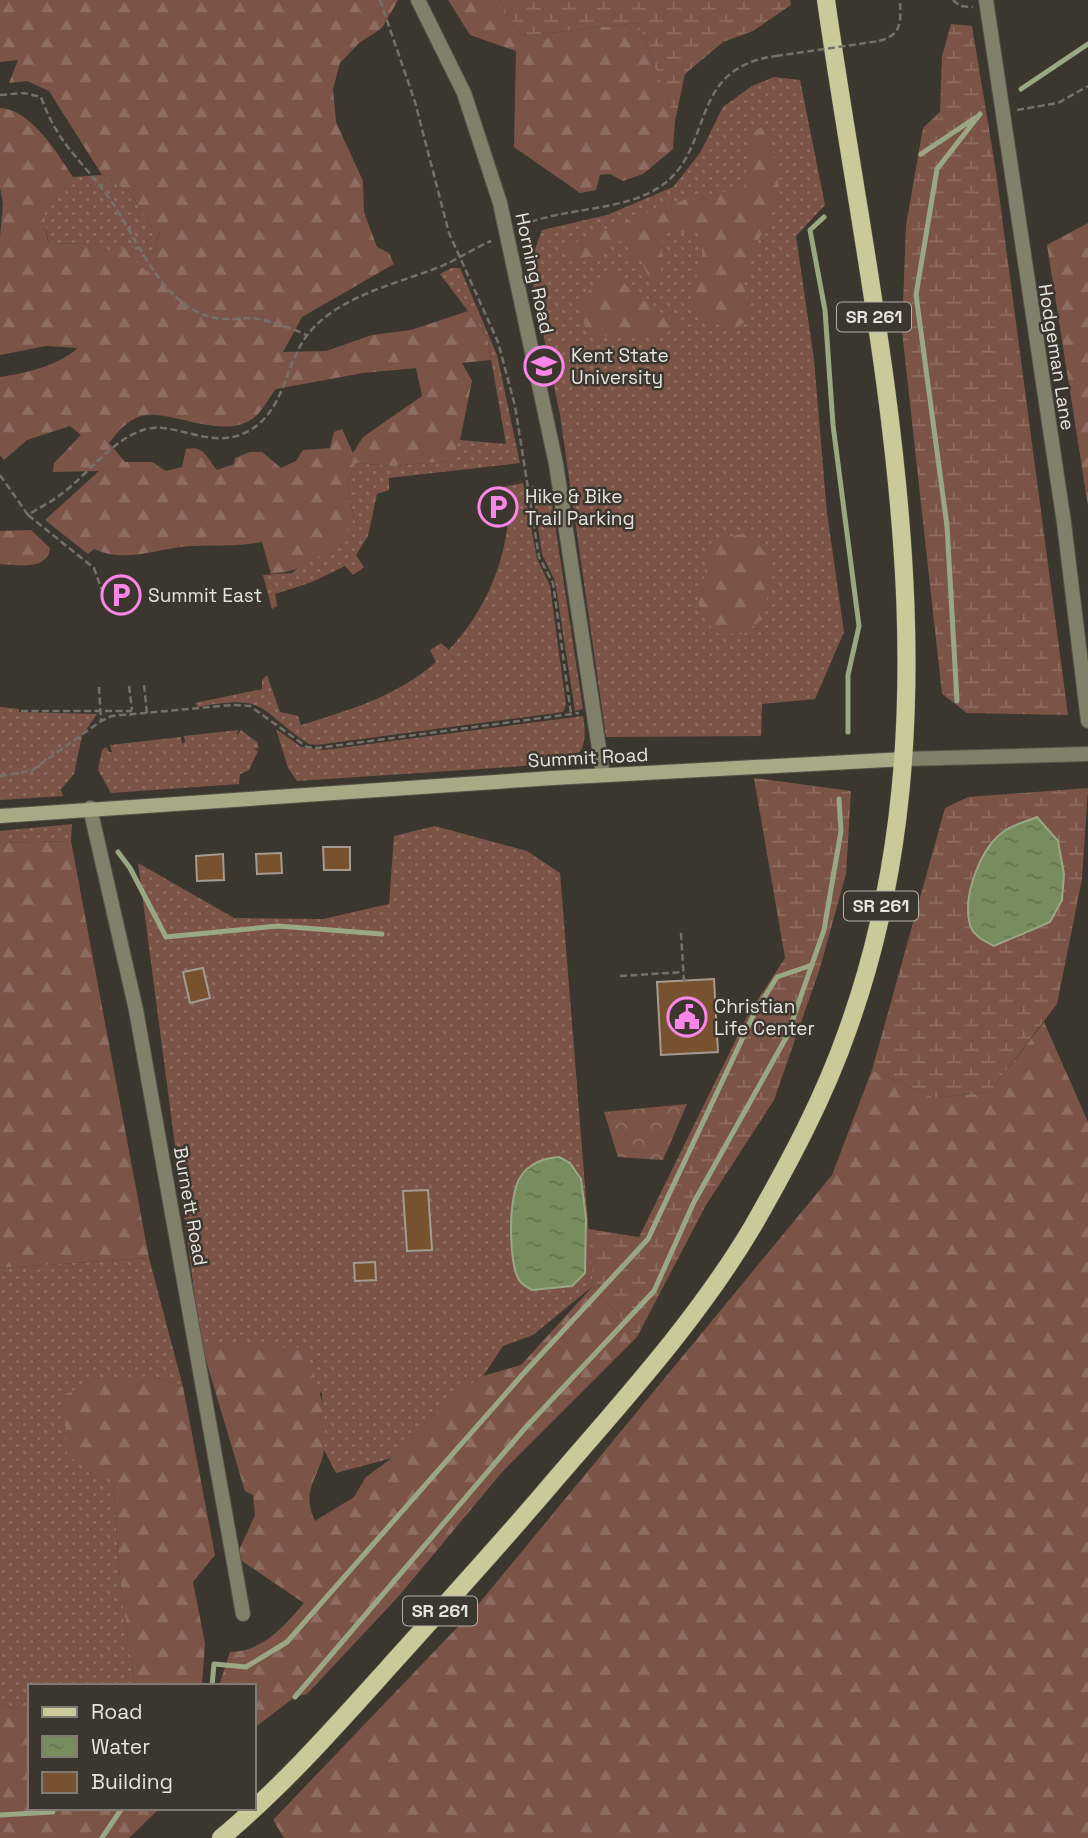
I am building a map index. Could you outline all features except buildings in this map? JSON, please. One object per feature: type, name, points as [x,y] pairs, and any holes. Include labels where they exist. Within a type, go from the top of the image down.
[{"type":"main road","name":"SR 261","points":[[256,1806],[305,1760],[521,1519],[679,1334],[736,1253],[806,1129],[850,1024],[866,973],[891,865],[905,758],[908,635],[900,507],[826,0]]},
{"type":"main road","name":"Summit Road","points":[[0,816],[603,775],[905,758]]},
{"type":"main road","name":"SR 261","points":[[221,1838],[251,1810]]},
{"type":"street","name":"Horning Road","points":[[418,0],[464,93],[500,203],[556,464],[591,712],[603,775]]},
{"type":"street","name":"Hodgeman Lane","points":[[986,3],[1064,523],[1088,720]]},
{"type":"street","name":"Summit Road","points":[[905,758],[1088,754]]},
{"type":"street","name":"Burnett Road","points":[[90,808],[136,1010],[243,1614]]},
{"type":"path","points":[[380,0],[415,102],[458,256],[498,342],[515,406],[539,557],[553,583],[570,714]]},
{"type":"path","points":[[511,230],[528,223],[628,199],[662,186],[684,159],[719,85],[751,61],[878,41],[895,35],[900,28],[900,0]]},
{"type":"path","points":[[953,0],[960,6],[986,3]]},
{"type":"path","points":[[1002,112],[1058,103],[1088,86]]},
{"type":"path","points":[[0,95],[24,93],[41,97],[61,141],[87,168],[111,201],[161,279],[190,307],[203,315],[219,318],[253,317],[307,335]]},
{"type":"path","points":[[28,515],[60,495],[131,436],[145,429],[219,438],[252,429],[275,406],[307,335],[351,302],[397,281],[437,269],[496,239]]},
{"type":"path","points":[[0,475],[28,515],[94,568],[101,588],[111,599]]},
{"type":"path","points":[[144,685],[147,714]]},
{"type":"path","points":[[129,686],[132,713]]},
{"type":"path","points":[[99,687],[101,721]]},
{"type":"path","points":[[21,711],[147,714],[232,705],[250,706],[307,747],[318,748],[591,712]]},
{"type":"path","points":[[0,776],[31,771],[101,721],[132,713]]},
{"type":"path","points":[[681,933],[684,981]]},
{"type":"path","points":[[620,976],[684,972]]},
{"type":"green space","points":[[0,0],[398,0],[382,28],[359,43],[340,63],[333,89],[336,122],[363,181],[364,212],[377,247],[389,253],[394,264],[302,317],[283,352],[326,351],[372,335],[411,330],[468,311],[487,336],[491,360],[462,363],[472,381],[460,440],[450,461],[392,466],[356,463],[347,481],[354,519],[347,530],[319,557],[296,569],[271,574],[262,542],[178,547],[130,555],[94,549],[88,554],[45,520],[99,471],[53,472],[54,463],[81,435],[70,426],[27,440],[4,460],[0,455],[0,377],[41,368],[61,360],[78,348],[46,346],[0,355],[0,237],[3,204],[0,187],[0,108],[23,116],[33,124],[73,177],[56,192],[47,206],[45,222],[49,244],[84,243],[108,253],[125,248],[146,272],[160,232],[155,233],[131,193],[102,175],[49,91],[27,81],[9,83],[18,60],[0,62]],"holes":[[[416,368],[422,396],[363,437],[353,453],[342,429],[334,432],[330,448],[303,450],[296,461],[281,468],[262,452],[250,452],[235,458],[234,464],[217,470],[202,451],[192,448],[186,449],[182,467],[166,471],[152,462],[125,462],[109,443],[127,424],[141,416],[153,415],[215,426],[230,426],[245,423],[257,415],[276,389],[363,373]]]},
{"type":"green space","points":[[448,0],[499,0],[522,36],[638,23],[675,121],[673,149],[643,174],[623,181],[610,174],[600,175],[596,190],[580,193],[514,147],[516,51],[470,35]]},
{"type":"green space","points":[[499,0],[790,0],[791,5],[753,31],[723,42],[685,74],[675,121],[638,23],[522,36]]},
{"type":"green space","points":[[951,24],[972,26],[996,172],[1068,715],[967,713],[942,694],[902,331],[906,225],[923,128],[940,112],[942,56]]},
{"type":"green space","points":[[774,77],[800,80],[825,205],[796,236],[814,360],[827,513],[844,632],[815,699],[762,704],[761,736],[606,737],[560,415],[529,266],[542,230],[607,215],[673,187],[700,153],[723,107],[752,86]]},
{"type":"green space","points":[[762,127],[770,130],[780,194],[755,248],[744,286],[750,317],[737,328],[714,324],[690,303],[702,255],[702,233],[662,232],[661,280],[650,280],[641,260],[630,258],[633,234],[592,256],[573,260],[565,247],[636,217],[696,196],[745,189],[748,134]]},
{"type":"green space","points":[[102,175],[131,193],[155,233],[160,231],[146,273],[84,243],[49,244],[43,216],[50,196],[73,177]]},
{"type":"green space","points":[[1088,223],[1088,506],[1047,245]]},
{"type":"green space","points":[[451,268],[460,268],[497,355],[520,463],[389,478],[389,490],[377,494],[368,536],[356,555],[364,567],[353,575],[345,566],[312,582],[275,594],[277,606],[272,609],[263,575],[292,573],[354,519],[347,481],[356,463],[392,466],[449,461],[460,440],[506,444],[487,336],[440,274]]},
{"type":"green space","points":[[613,272],[636,295],[685,329],[631,337],[588,336],[577,300]]},
{"type":"green space","points":[[523,483],[537,559],[550,586],[566,705],[563,712],[317,745],[309,744],[269,713],[250,704],[238,702],[198,707],[195,703],[262,689],[262,680],[267,675],[280,712],[298,716],[301,725],[372,701],[421,674],[436,662],[430,650],[441,643],[449,650],[476,615],[486,597],[501,557],[509,514],[509,492],[501,492],[498,488]]},
{"type":"green space","points":[[532,485],[551,498],[583,709],[575,711],[555,581],[542,554]]},
{"type":"green space","points":[[31,530],[50,548],[44,560],[31,565],[0,564],[0,531]]},
{"type":"green space","points":[[747,533],[773,561],[764,617],[744,634],[714,633],[698,603],[712,540]]},
{"type":"green space","points":[[0,707],[19,709],[19,712],[97,714],[82,736],[74,774],[61,789],[63,796],[0,800]]},
{"type":"green space","points":[[583,716],[584,742],[579,753],[569,763],[297,781],[288,768],[276,729],[301,747],[324,750]]},
{"type":"green space","points":[[238,730],[237,736],[241,730],[257,742],[259,748],[254,749],[258,751],[249,770],[240,774],[239,784],[111,793],[98,770],[102,750],[106,747],[112,752],[110,745],[181,737],[182,744],[185,742],[184,736]]},
{"type":"green space","points":[[754,778],[851,791],[846,874],[820,968],[774,1100],[706,1205],[637,1337],[593,1286],[588,1229],[639,1237],[749,1013],[785,958]]},
{"type":"green space","points":[[1088,788],[1082,879],[1057,1004],[990,1092],[935,1098],[872,1070],[945,808],[968,797]]},
{"type":"green space","points":[[72,824],[71,841],[0,843],[0,831]]},
{"type":"green space","points":[[435,826],[527,851],[560,873],[593,1286],[533,1335],[503,1346],[483,1376],[436,1412],[392,1458],[336,1473],[324,1450],[322,1393],[201,1344],[138,863],[234,918],[323,919],[389,904],[394,836]]},
{"type":"green space","points":[[71,841],[149,1258],[0,1268],[0,843]]},
{"type":"green space","points":[[1044,1022],[1088,1122],[1088,1838],[284,1838],[273,1820],[472,1612],[832,1175],[872,1070],[935,1098],[990,1092]]},
{"type":"green space","points":[[687,1104],[663,1160],[618,1157],[604,1112]]},
{"type":"green space","points":[[149,1258],[183,1387],[153,1376],[67,1456],[113,1480],[120,1581],[135,1684],[28,1684],[28,1711],[0,1705],[0,1268]]},
{"type":"green space","points":[[593,1286],[637,1337],[503,1471],[398,1597],[307,1694],[295,1697],[256,1726],[256,1684],[220,1684],[230,1652],[242,1651],[263,1642],[281,1628],[304,1603],[236,1557],[255,1515],[253,1495],[245,1491],[201,1344],[304,1348],[317,1384],[325,1422],[322,1459],[310,1492],[315,1521],[354,1497],[366,1477],[392,1458],[436,1412],[466,1387],[483,1376],[521,1365]]},
{"type":"green space","points":[[153,1376],[183,1387],[215,1555],[193,1582],[205,1643],[202,1684],[135,1684],[120,1581],[113,1481],[67,1456],[64,1395],[96,1380]]},
{"type":"green space","points":[[0,1705],[28,1711],[28,1810],[158,1810],[129,1838],[0,1838]]},
{"type":"water","points":[[1037,817],[1058,841],[1064,874],[1062,900],[1050,922],[994,946],[977,935],[970,925],[968,913],[971,886],[982,859],[997,837],[1010,828]]},
{"type":"water","points":[[559,1157],[570,1163],[581,1179],[586,1218],[585,1273],[572,1286],[532,1290],[523,1285],[515,1271],[511,1244],[514,1197],[521,1176],[529,1168],[543,1160]]},
{"type":"waterway","points":[[1021,89],[1088,44]]},
{"type":"waterway","points":[[957,701],[947,526],[916,295],[937,169],[980,114]]},
{"type":"waterway","points":[[921,154],[975,118]]},
{"type":"waterway","points":[[824,217],[810,230],[825,310],[833,425],[859,626],[848,675],[848,732]]},
{"type":"waterway","points":[[295,1697],[526,1427],[654,1291],[694,1202],[787,1036],[824,930],[841,831],[839,799]]},
{"type":"waterway","points":[[118,852],[130,868],[166,937],[278,926],[382,934]]},
{"type":"waterway","points":[[212,1684],[214,1664],[246,1667],[287,1642],[523,1374],[648,1239],[754,1014],[777,977],[812,965]]},
{"type":"waterway","points":[[102,1838],[121,1810]]},
{"type":"waterway","points":[[0,1815],[53,1812]]},
{"type":"place","name":"Kent State University","points":[[544,366]]},
{"type":"place","name":"Hike & Bike Trail Parking","points":[[498,507]]},
{"type":"place","name":"Summit East","points":[[121,595]]},
{"type":"place","name":"Christian Life Center","points":[[687,1017]]}]
